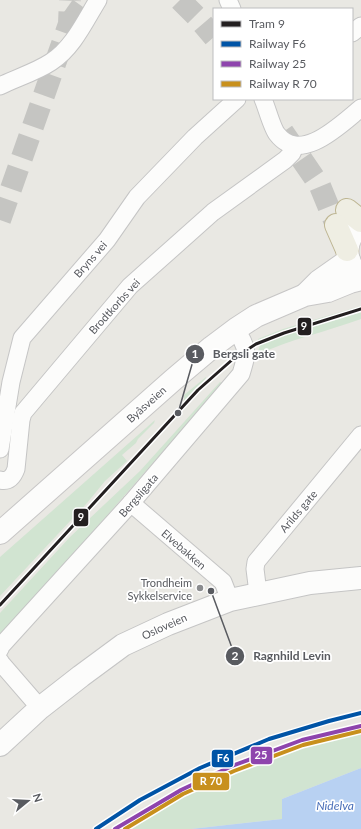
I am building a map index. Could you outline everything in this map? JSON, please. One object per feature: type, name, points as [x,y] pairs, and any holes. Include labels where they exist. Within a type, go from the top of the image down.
[{"type":"highway","points":[[351,220],[354,266]]},
{"type":"main road","name":"Byåsveien","points":[[0,533],[212,347],[256,316],[305,295],[328,291],[350,282],[354,266]]},
{"type":"main road","name":"Osloveien","points":[[0,745],[40,708],[123,645],[168,624],[230,600],[258,593],[310,583],[361,578]]},
{"type":"street","points":[[0,86],[51,62],[73,40],[98,0]]},
{"type":"street","points":[[353,32],[361,26]]},
{"type":"street","name":"Bryns vei","points":[[0,449],[11,382],[22,338],[107,240],[137,197],[195,137],[236,100]]},
{"type":"street","points":[[265,100],[276,133],[287,143],[295,146],[316,142],[361,108]]},
{"type":"street","name":"Brodtkorbs vei","points":[[0,480],[10,479],[14,476],[23,413],[130,286],[213,212],[285,160],[292,153],[295,146]]},
{"type":"street","name":"Bergsligata","points":[[0,649],[1,646],[131,503],[241,374],[246,358],[246,350],[244,343],[236,329]]},
{"type":"street","name":"Arilds gate","points":[[258,593],[255,568],[256,562],[361,435]]},
{"type":"street","name":"Elvebakken","points":[[131,503],[223,582],[230,600]]},
{"type":"street","points":[[0,660],[40,708]]},
{"type":"green space","points":[[361,306],[361,319],[282,344],[257,355],[260,345],[258,339],[283,329]]},
{"type":"green space","points":[[206,378],[184,402],[184,395]]},
{"type":"green space","points":[[220,382],[223,384],[0,636],[0,613],[70,537],[140,471]]},
{"type":"green space","points":[[155,420],[136,443],[122,455],[127,461],[105,481],[87,503],[0,596],[0,557]]},
{"type":"green space","points":[[361,733],[361,768],[282,799],[282,819],[191,829],[128,829],[182,796],[232,774],[307,745]]},
{"type":"water","name":"Nidelva","points":[[361,768],[361,829],[191,829],[282,819],[282,799]]},
{"type":"tunnel","points":[[0,220],[69,24],[70,0]]},
{"type":"tunnel","points":[[69,24],[86,0]]},
{"type":"tunnel","points":[[180,0],[213,36]]},
{"type":"tunnel","points":[[283,132],[320,186],[336,225]]},
{"type":"tram line","name":"9","points":[[0,605],[198,390],[233,359],[256,344],[284,333],[361,309]]},
{"type":"rail line","name":"F6","points":[[96,829],[140,800],[200,768],[269,739],[361,713]]},
{"type":"rail line","name":"25","points":[[115,829],[181,790],[232,766],[302,740],[361,726]]},
{"type":"transit line","points":[[125,829],[183,794],[234,771],[303,745],[361,731]]},
{"type":"place","name":"Bergsli gate","points":[[178,413]]},
{"type":"place","name":"Trondheim Sykkelservice","points":[[200,588]]},
{"type":"place","name":"Ragnhild Levin","points":[[211,591]]}]
